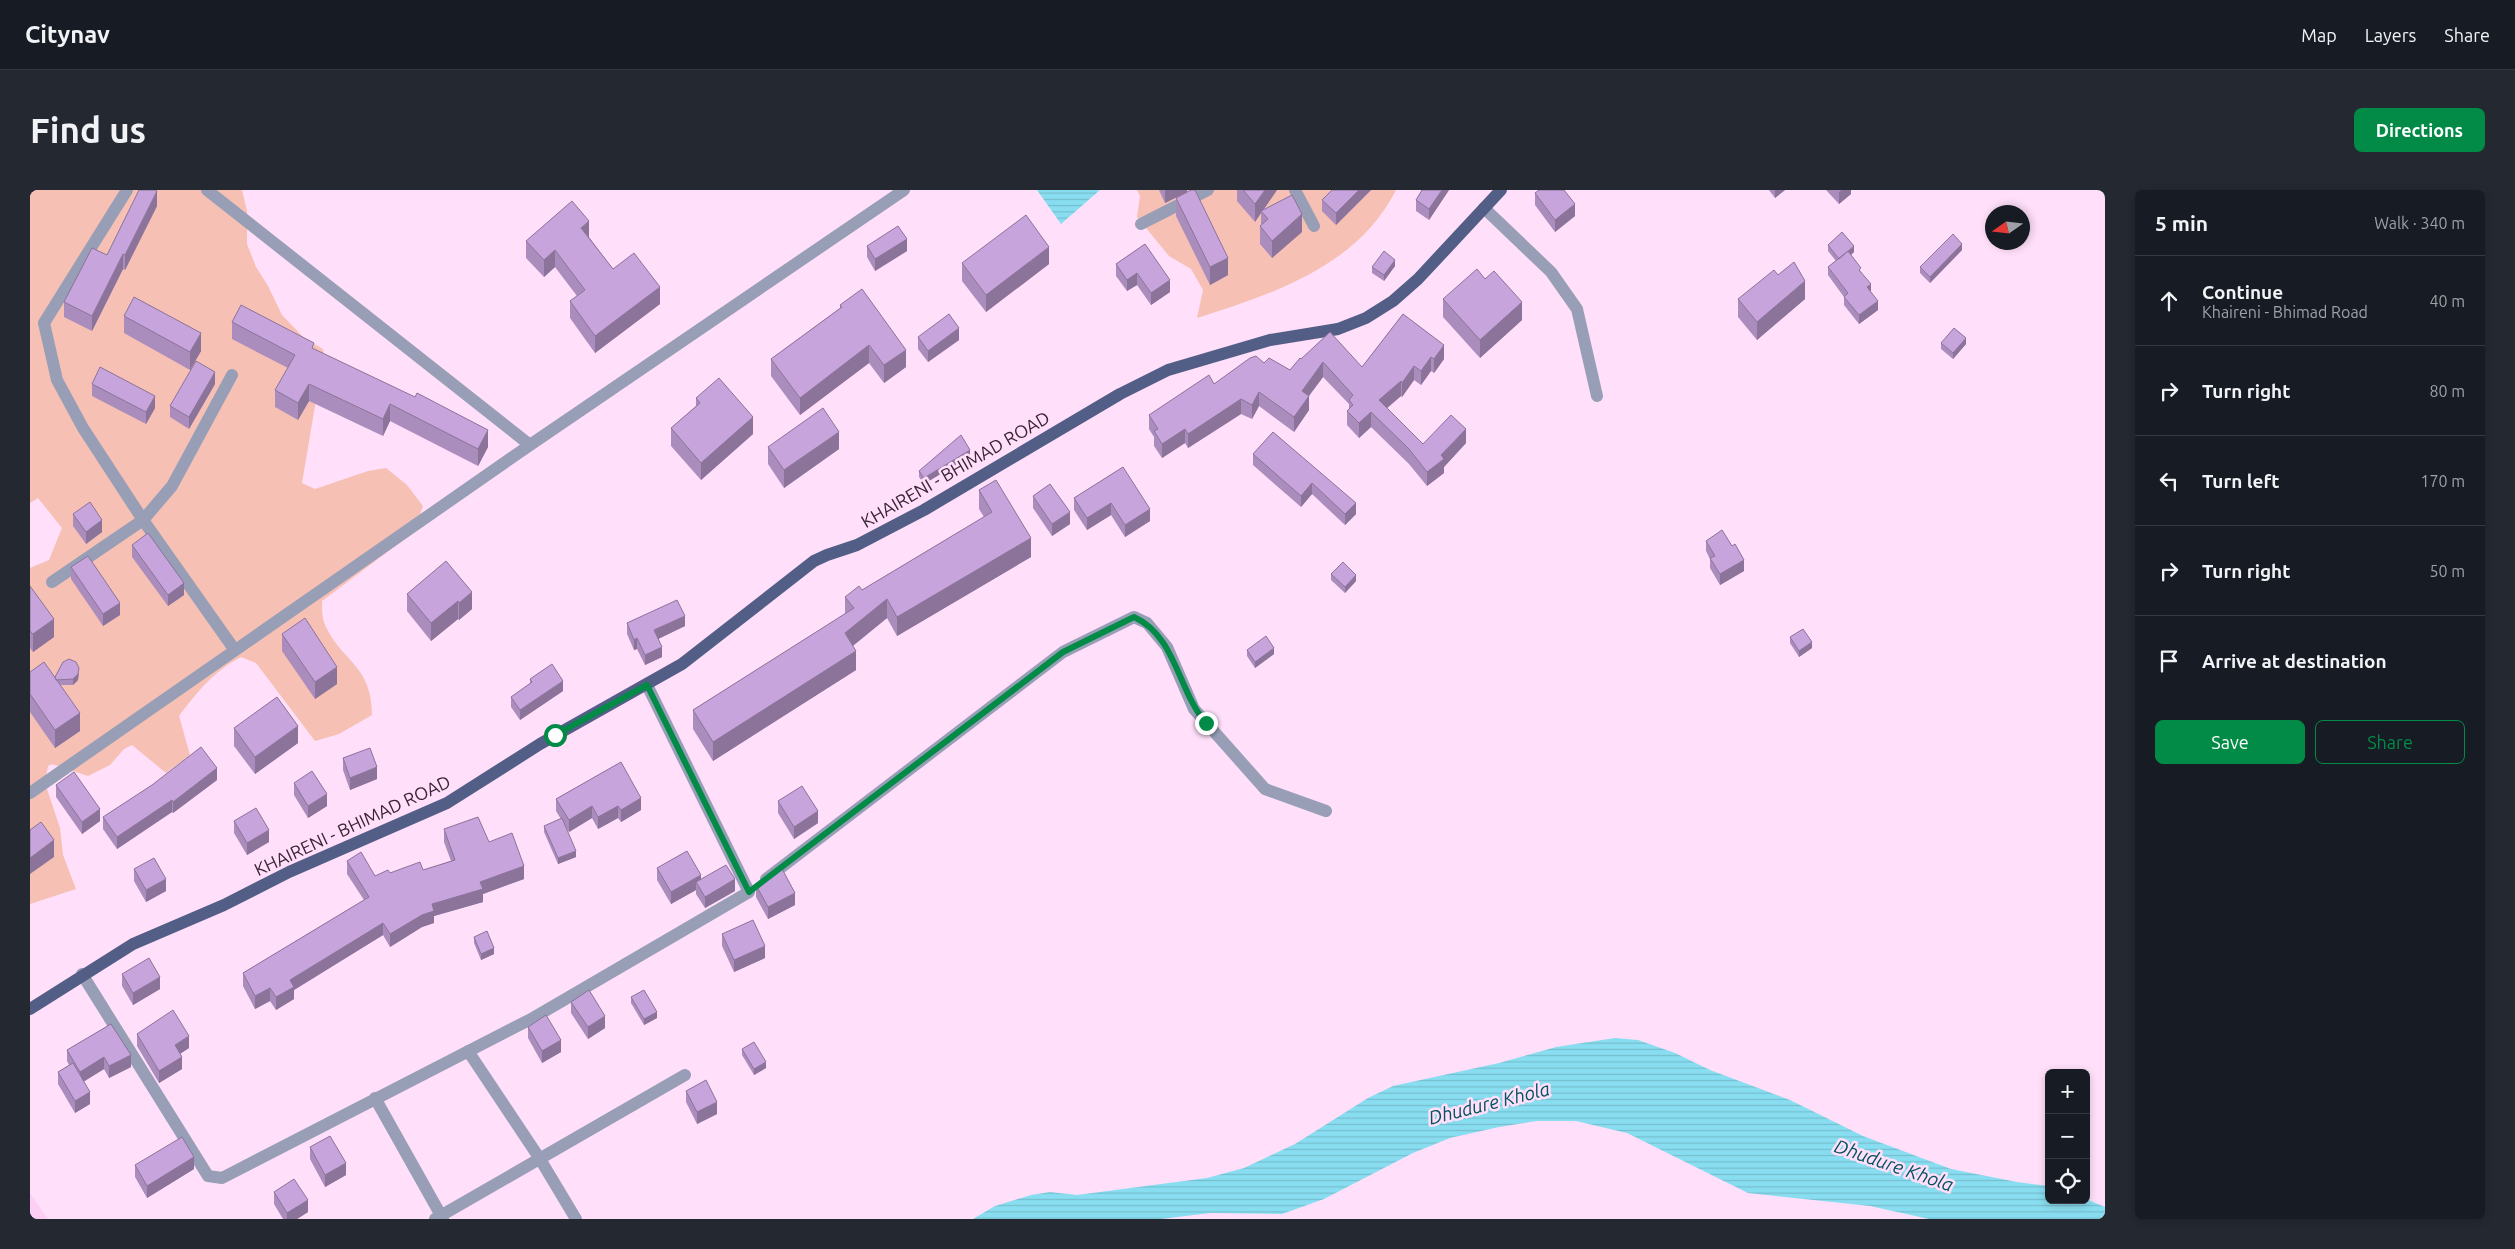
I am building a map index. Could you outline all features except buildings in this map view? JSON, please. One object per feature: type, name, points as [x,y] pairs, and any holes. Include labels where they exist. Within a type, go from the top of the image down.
[{"type":"main road","name":"KHAIRENI - BHIMAD ROAD","points":[[30,1009],[82,974],[133,944],[224,904],[289,872],[447,803],[540,744],[682,664],[814,561],[857,545],[924,510],[1120,394],[1168,370],[1202,359],[1270,340],[1338,329],[1366,318],[1393,301],[1418,279],[1501,190]]},
{"type":"street","points":[[127,190],[44,322],[57,380],[83,428],[143,520],[234,650]]},
{"type":"street","points":[[207,190],[530,445]]},
{"type":"street","points":[[30,793],[530,445],[904,190]]},
{"type":"street","points":[[1141,224],[1208,190]]},
{"type":"street","points":[[1295,190],[1314,226]]},
{"type":"street","points":[[1484,208],[1551,272],[1577,309],[1597,396]]},
{"type":"street","points":[[52,582],[143,520],[172,486],[232,376]]},
{"type":"street","points":[[82,974],[208,1176],[222,1178],[533,1018],[749,892],[1063,652],[1134,617],[1147,623],[1167,647],[1194,709],[1265,789],[1326,812]]},
{"type":"street","points":[[647,685],[749,892]]},
{"type":"street","points":[[468,1051],[540,1159],[576,1219]]},
{"type":"street","points":[[375,1098],[440,1218],[685,1075]]},
{"type":"shaded area","points":[[30,190],[242,190],[247,211],[247,244],[256,267],[268,286],[282,315],[304,338],[323,349],[328,378],[316,400],[302,483],[315,489],[368,471],[386,468],[407,485],[423,506],[414,532],[322,601],[325,625],[340,648],[362,674],[367,685],[371,698],[372,715],[339,734],[315,741],[256,663],[241,657],[214,675],[179,716],[190,755],[166,773],[132,745],[124,749],[110,765],[88,776],[52,764],[48,766],[45,783],[60,828],[63,855],[76,889],[30,904],[30,568],[49,560],[62,528],[38,498],[30,503]]},
{"type":"shaded area","points":[[1137,190],[1396,190],[1380,216],[1360,239],[1336,258],[1311,274],[1283,287],[1255,299],[1197,318],[1203,290],[1191,269],[1169,256],[1137,217],[1140,196]]},
{"type":"shaded area","points":[[30,1193],[48,1219],[30,1219]]},
{"type":"water","points":[[1037,190],[1100,190],[1061,224]]},
{"type":"water","name":"Dhudure Khola","points":[[1615,1038],[1638,1040],[1790,1100],[1863,1136],[1951,1169],[2045,1186],[2045,1204],[2090,1204],[2090,1201],[2105,1207],[2105,1219],[1929,1219],[1870,1206],[1748,1193],[1627,1133],[1576,1121],[1537,1121],[1450,1138],[1413,1153],[1324,1199],[1282,1214],[1210,1213],[1161,1219],[973,1219],[995,1206],[1031,1195],[1050,1192],[1077,1195],[1207,1178],[1244,1168],[1295,1144],[1368,1098],[1393,1086],[1499,1063],[1556,1047]]},
{"type":"route","points":[[555,735],[647,685],[749,892],[1063,652],[1134,617],[1147,623],[1167,647],[1194,709],[1206,723]]}]
